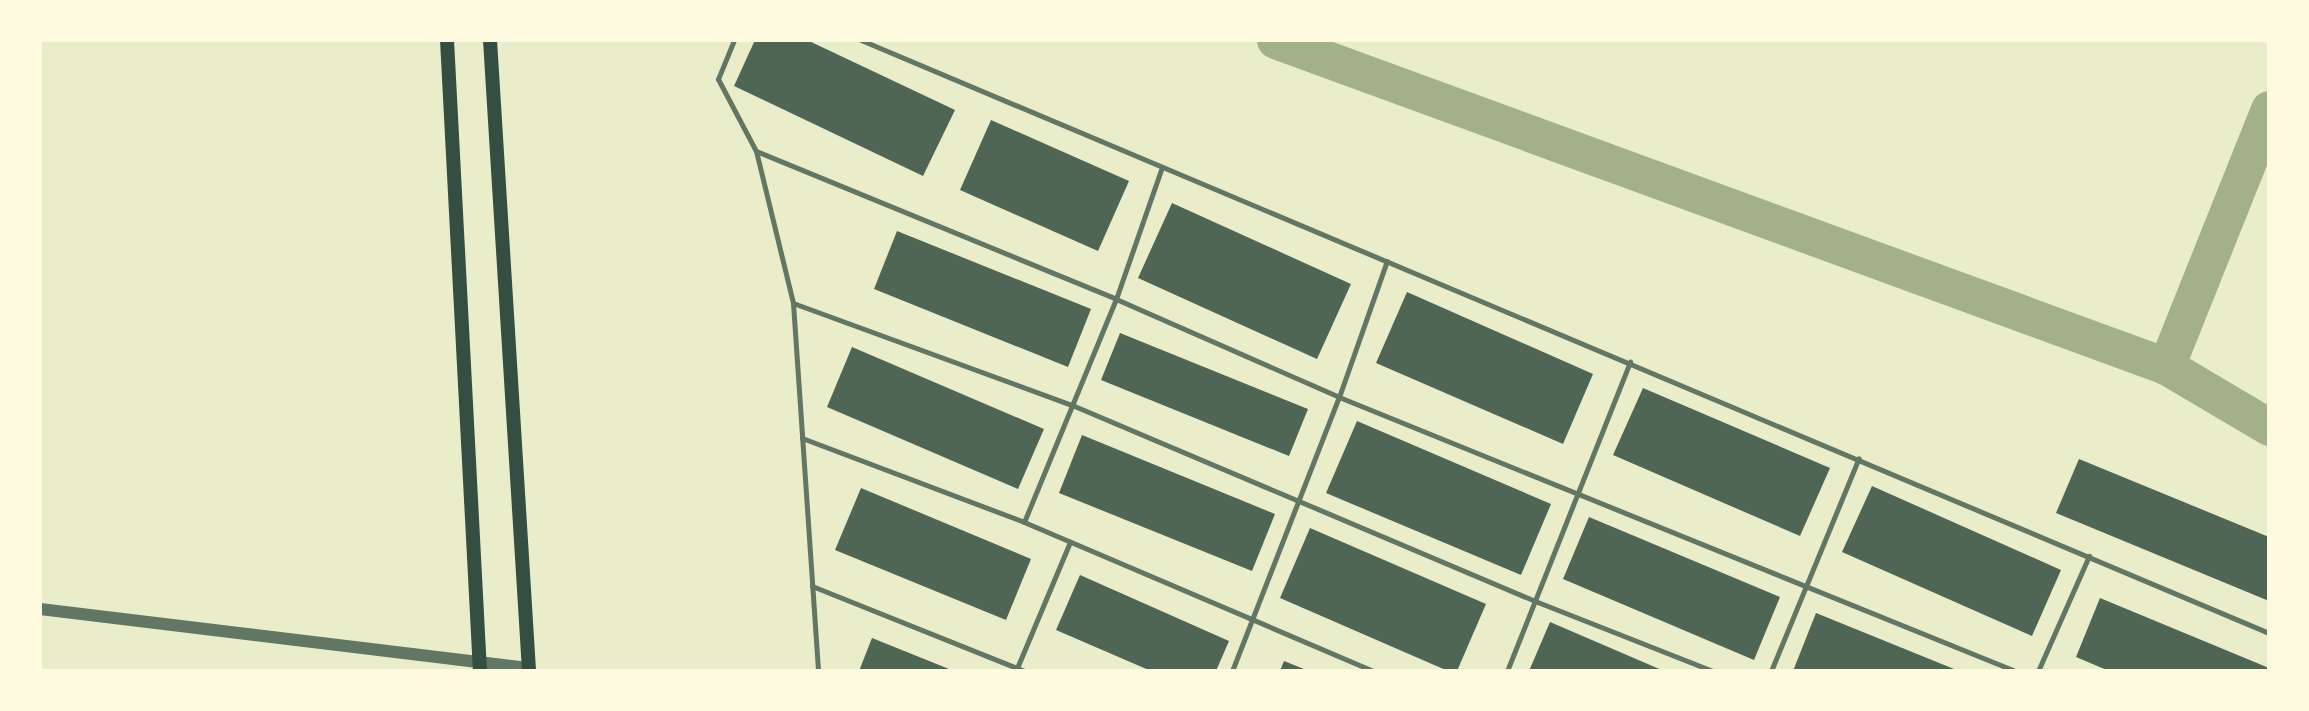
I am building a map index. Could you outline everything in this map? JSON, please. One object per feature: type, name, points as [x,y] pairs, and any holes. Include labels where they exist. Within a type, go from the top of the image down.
[{"type":"main road","points":[[447,40],[480,667]]},
{"type":"main road","points":[[490,40],[529,670]]},
{"type":"street","points":[[40,609],[480,667],[529,670]]},
{"type":"lane","points":[[734,40],[718,79],[756,151],[793,303],[818,671]]},
{"type":"lane","points":[[861,40],[1859,458],[2269,633]]},
{"type":"lane","points":[[756,151],[1116,299],[1339,397],[2015,671]]},
{"type":"lane","points":[[1024,522],[1116,299],[1161,167]]},
{"type":"lane","points":[[1232,671],[1339,397],[1387,261]]},
{"type":"lane","points":[[793,303],[1072,405],[1298,503],[1713,671]]},
{"type":"lane","points":[[1507,671],[1630,362]]},
{"type":"lane","points":[[802,438],[1024,522],[1373,671]]},
{"type":"lane","points":[[1771,671],[1808,589],[1859,458]]},
{"type":"lane","points":[[1017,668],[1070,542]]},
{"type":"lane","points":[[2038,671],[2089,556]]},
{"type":"lane","points":[[812,586],[1025,671]]},
{"type":"building","points":[[755,40],[807,40],[955,110],[923,176],[734,86]]},
{"type":"building","points":[[991,120],[1129,181],[1098,251],[960,190]]},
{"type":"building","points":[[1172,203],[1351,284],[1317,359],[1138,278]]},
{"type":"building","points":[[897,231],[1091,309],[1068,367],[874,289]]},
{"type":"building","points":[[1407,292],[1593,374],[1563,444],[1376,363]]},
{"type":"building","points":[[1120,333],[1308,409],[1289,456],[1101,380]]},
{"type":"building","points":[[852,347],[1044,429],[1018,489],[827,407]]},
{"type":"building","points":[[1643,388],[1830,468],[1800,536],[1613,455]]},
{"type":"building","points":[[1357,421],[1551,504],[1521,575],[1326,493]]},
{"type":"building","points":[[1082,435],[1275,514],[1252,571],[1059,493]]},
{"type":"building","points":[[2079,459],[2269,537],[2269,601],[2056,513]]},
{"type":"building","points":[[1872,486],[2061,570],[2032,636],[1842,552]]},
{"type":"building","points":[[861,488],[1031,559],[1006,620],[835,550]]},
{"type":"building","points":[[1589,517],[1780,597],[1754,660],[1563,579]]},
{"type":"building","points":[[1310,528],[1486,604],[1457,671],[1448,671],[1280,598]]},
{"type":"building","points":[[1080,575],[1229,641],[1216,671],[1151,671],[1056,630]]},
{"type":"building","points":[[2100,598],[2269,668],[2269,671],[2109,671],[2076,657]]},
{"type":"building","points":[[1816,613],[1959,671],[1793,671]]},
{"type":"building","points":[[1550,622],[1664,671],[1529,671]]},
{"type":"building","points":[[872,638],[954,671],[859,671]]},
{"type":"building","points":[[1284,661],[1309,671],[1280,671]]},
{"type":"waterway","points":[[1275,40],[2166,366]]},
{"type":"waterway","points":[[2269,109],[2166,366],[2269,427]]}]
